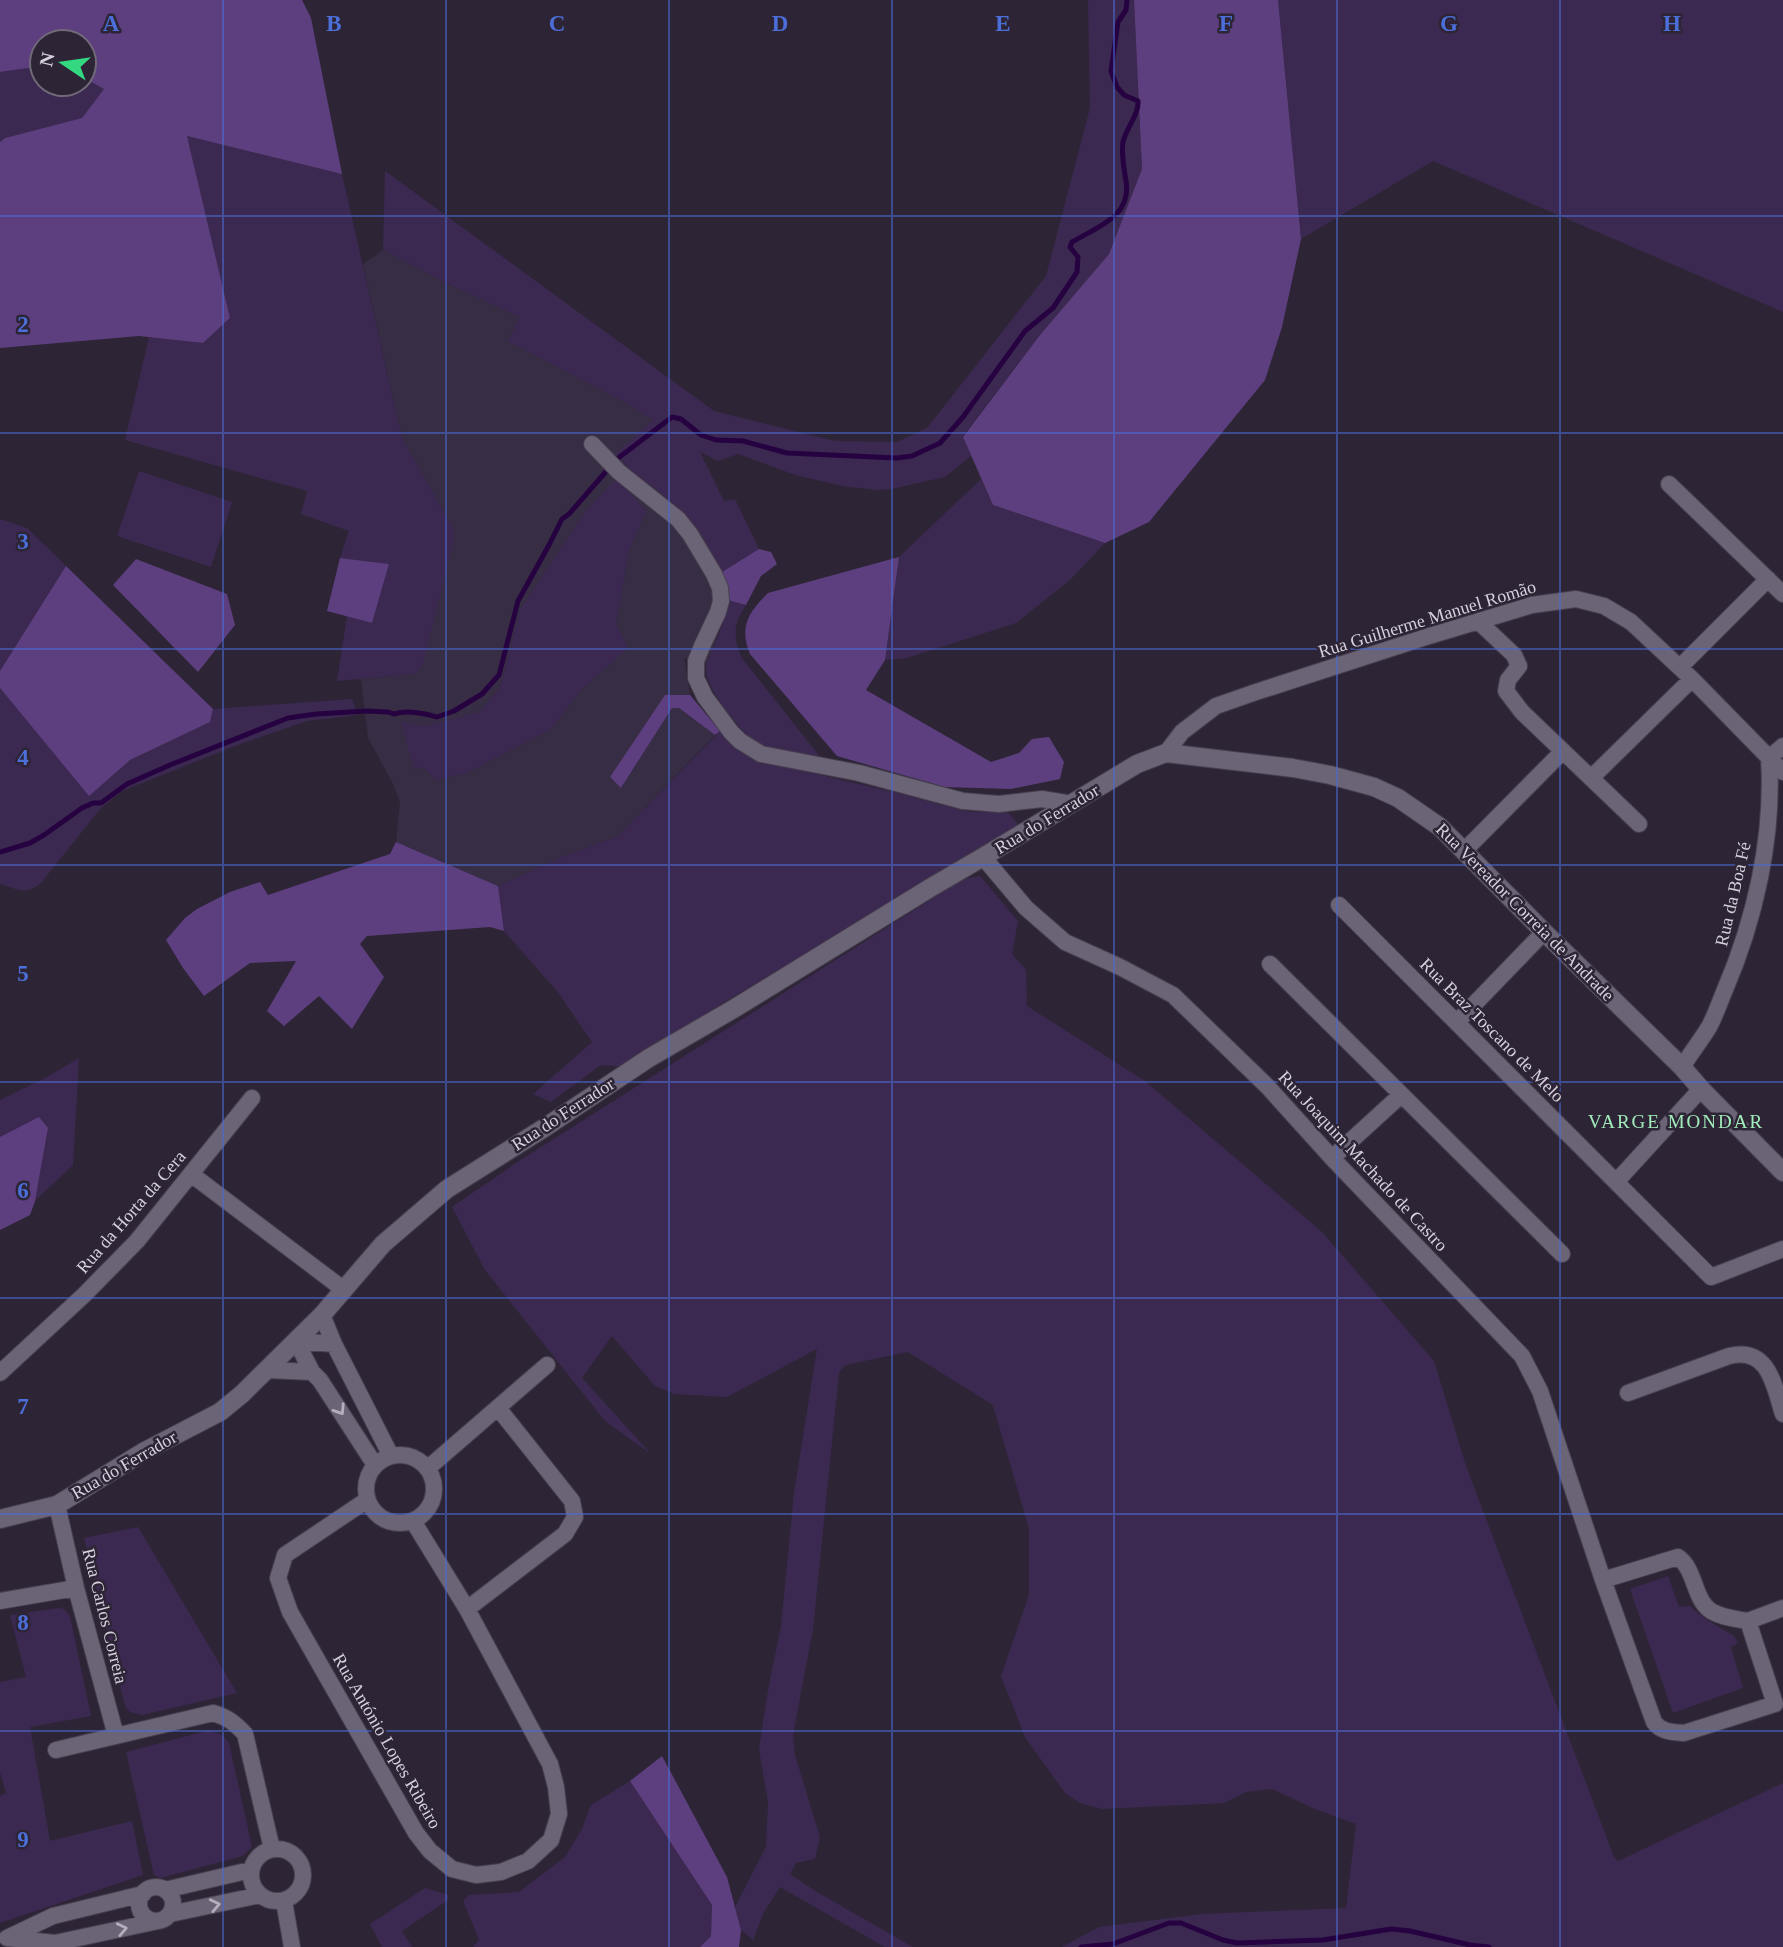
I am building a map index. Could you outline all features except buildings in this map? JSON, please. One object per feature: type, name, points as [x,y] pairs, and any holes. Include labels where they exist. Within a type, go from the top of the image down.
[{"type":"street","points":[[596,449],[619,472],[678,520],[714,573],[720,588],[721,601],[696,661],[696,678],[705,697],[740,741],[761,754],[859,773],[963,801],[999,804],[1041,799],[1072,804]]},
{"type":"street","points":[[1669,484],[1783,594]]},
{"type":"street","points":[[1680,667],[1768,579]]},
{"type":"street","name":"Rua Guilherme Manuel Romão","points":[[1166,753],[1182,732],[1216,706],[1478,621],[1532,605],[1576,599],[1604,606],[1631,622],[1680,667],[1783,772]]},
{"type":"street","points":[[1478,621],[1514,655],[1519,666],[1508,680],[1506,691],[1522,712],[1639,824]]},
{"type":"street","points":[[1591,778],[1692,679]]},
{"type":"street","points":[[1769,758],[1783,746]]},
{"type":"street","points":[[1464,851],[1563,751]]},
{"type":"street","name":"Rua do Ferrador","points":[[0,1518],[57,1505],[145,1451],[220,1412],[242,1394],[322,1315],[383,1244],[447,1189],[649,1058],[1137,764],[1166,753]]},
{"type":"street","name":"Rua Vereador Correia de Andrade","points":[[1166,753],[1293,768],[1356,781],[1398,798],[1418,811],[1440,827],[1682,1067],[1783,1172]]},
{"type":"street","name":"Rua da Boa Fé","points":[[1682,1067],[1710,1026],[1737,963],[1746,934],[1767,836],[1771,779],[1769,758]]},
{"type":"street","name":"Rua Joaquim Machado de Castro","points":[[983,857],[1026,908],[1065,942],[1173,995],[1268,1087],[1332,1158],[1522,1356],[1540,1391],[1603,1580],[1658,1727],[1668,1732],[1684,1733],[1775,1704],[1748,1621]]},
{"type":"street","name":"Rua Braz Toscano de Melo","points":[[1339,905],[1711,1277],[1783,1249]]},
{"type":"street","points":[[1457,1022],[1544,932]]},
{"type":"street","points":[[1270,964],[1562,1254]]},
{"type":"street","points":[[1616,1182],[1701,1088]]},
{"type":"street","points":[[1332,1158],[1401,1095]]},
{"type":"street","name":"Rua da Horta da Cera","points":[[0,1373],[85,1295],[128,1250],[252,1098]]},
{"type":"street","points":[[191,1174],[343,1289]]},
{"type":"street","points":[[322,1315],[391,1456]]},
{"type":"street","points":[[296,1341],[334,1344]]},
{"type":"street","points":[[296,1341],[312,1372],[320,1380],[375,1465]]},
{"type":"street","points":[[1628,1393],[1738,1353],[1748,1354],[1766,1366],[1783,1414]]},
{"type":"street","points":[[428,1468],[547,1365]]},
{"type":"street","points":[[267,1370],[312,1372]]},
{"type":"street","points":[[467,1609],[565,1534],[575,1517],[572,1502],[498,1408]]},
{"type":"street","points":[[401,1454],[421,1461],[433,1478],[435,1488],[429,1507],[413,1521],[391,1522],[373,1510],[367,1500],[365,1490],[370,1472],[375,1465],[391,1456],[401,1454]]},
{"type":"street","name":"Rua António Lopes Ribeiro","points":[[367,1500],[285,1555],[278,1578],[290,1612],[416,1833],[430,1851],[452,1869],[476,1875],[501,1872],[528,1861],[551,1840],[559,1814],[556,1787],[550,1764],[467,1609],[413,1521]]},
{"type":"street","name":"Rua Carlos Correia","points":[[57,1505],[76,1588],[116,1736]]},
{"type":"street","points":[[1603,1580],[1678,1557],[1686,1562],[1706,1608],[1715,1614],[1748,1621],[1783,1608]]},
{"type":"street","points":[[0,1601],[76,1588]]},
{"type":"street","points":[[57,1750],[213,1713],[226,1717],[245,1734],[272,1849]]},
{"type":"street","points":[[272,1849],[290,1852],[302,1865],[299,1891],[284,1901],[267,1900],[260,1895],[251,1881],[251,1872],[257,1857],[272,1849]]},
{"type":"street","points":[[165,1890],[251,1872]]},
{"type":"street","points":[[4,1938],[53,1916],[143,1894],[157,1887],[165,1890],[173,1901],[173,1906],[164,1918],[147,1919],[140,1910],[143,1894]]},
{"type":"street","points":[[4,1938],[49,1944],[260,1895]]},
{"type":"street","points":[[284,1901],[292,1947]]},
{"type":"street","points":[[48,1919],[42,1930],[49,1944]]},
{"type":"shaded area","points":[[0,0],[302,0],[311,18],[342,174],[187,136],[230,318],[203,343],[139,336],[0,348],[0,142],[5,138],[82,118],[104,89],[98,86],[98,28],[28,28],[28,68],[0,72]]},
{"type":"shaded area","points":[[1088,0],[1134,0],[1142,169],[1109,254],[1040,335],[963,436],[971,456],[945,477],[876,490],[795,475],[738,454],[718,461],[700,452],[724,501],[735,499],[759,549],[722,572],[690,521],[677,506],[633,472],[616,453],[653,420],[508,341],[520,317],[383,250],[385,171],[714,411],[835,441],[897,442],[927,428],[1046,276],[1090,108]]},
{"type":"shaded area","points":[[1134,0],[1278,0],[1301,239],[1282,327],[1265,380],[1149,522],[1105,543],[993,505],[963,437],[1040,335],[1109,254],[1142,169]]},
{"type":"shaded area","points":[[1278,0],[1783,0],[1783,312],[1433,161],[1301,239]]},
{"type":"shaded area","points":[[28,68],[28,98],[97,98],[82,118],[5,138],[0,142],[0,72]]},
{"type":"shaded area","points":[[98,86],[104,89],[98,97]]},
{"type":"shaded area","points":[[187,136],[342,174],[402,438],[454,530],[422,667],[414,674],[337,681],[347,616],[372,623],[389,564],[340,558],[349,531],[301,514],[307,491],[125,440],[149,337],[203,343],[230,318]]},
{"type":"shaded area","points":[[383,250],[446,283],[521,317],[508,340],[654,420],[617,453],[633,472],[677,506],[690,521],[722,572],[728,600],[706,666],[684,658],[690,695],[665,696],[610,778],[622,787],[672,708],[679,708],[715,735],[618,836],[559,858],[498,886],[396,842],[400,802],[368,738],[361,679],[414,674],[454,530],[402,438],[363,264]],"holes":[[[645,511],[629,551],[616,624],[627,648],[580,691],[556,723],[549,730],[467,773],[436,780],[423,767],[414,769],[478,713],[500,688],[520,610]]]},
{"type":"shaded area","points":[[139,471],[232,502],[211,567],[117,536]]},
{"type":"shaded area","points":[[617,478],[646,511],[629,551],[616,624],[628,648],[580,691],[549,730],[467,773],[436,780],[423,767],[414,769],[401,722],[425,726],[479,712],[500,688],[520,610],[585,512]]},
{"type":"shaded area","points":[[981,479],[993,505],[1105,543],[1071,579],[1016,623],[907,658],[885,660],[899,557]]},
{"type":"shaded area","points":[[0,519],[27,528],[66,566],[0,671]]},
{"type":"shaded area","points":[[759,549],[771,552],[777,564],[761,576],[746,605],[728,600],[722,572]]},
{"type":"shaded area","points":[[899,557],[885,660],[866,690],[991,762],[1019,753],[1032,739],[1049,737],[1064,762],[1060,779],[1011,789],[945,787],[837,756],[750,654],[745,636],[747,621],[768,593]]},
{"type":"shaded area","points":[[340,558],[389,564],[372,623],[327,611]]},
{"type":"shaded area","points":[[136,559],[227,594],[235,625],[198,672],[113,585]]},
{"type":"shaded area","points":[[66,566],[213,709],[210,722],[130,760],[89,796],[0,688],[0,671]]},
{"type":"shaded area","points":[[728,600],[746,605],[736,630],[741,657],[821,758],[757,743],[733,720],[717,697],[706,668]]},
{"type":"shaded area","points":[[0,688],[89,795],[130,760],[210,722],[213,709],[352,699],[357,715],[307,721],[122,791],[100,809],[41,883],[21,890],[0,884]]},
{"type":"shaded area","points":[[665,695],[690,695],[720,731],[715,735],[679,708],[672,708],[621,788],[610,777]]},
{"type":"shaded area","points":[[720,731],[753,759],[970,812],[1007,811],[1020,826],[721,1004],[623,1067],[601,1065],[551,1102],[533,1094],[592,1042],[557,991],[504,931],[498,886],[559,858],[618,836]]},
{"type":"shaded area","points":[[396,842],[498,886],[504,931],[490,927],[367,936],[360,944],[384,977],[352,1029],[319,996],[284,1026],[267,1011],[296,961],[250,963],[204,996],[166,940],[185,918],[197,909],[230,892],[260,882],[268,895],[390,854]]},
{"type":"shaded area","points":[[980,876],[1018,921],[1012,954],[1026,970],[1027,1006],[1145,1081],[1322,1232],[1434,1361],[1466,1466],[1614,1857],[1618,1861],[1783,1783],[1783,1947],[1062,1947],[1099,1927],[1202,1914],[1346,1908],[1356,1824],[1272,1789],[1246,1792],[1224,1803],[1102,1809],[1080,1803],[1065,1793],[1025,1737],[1001,1676],[1029,1595],[1029,1529],[993,1405],[908,1352],[845,1365],[839,1373],[813,1629],[793,1735],[795,1755],[820,1837],[815,1859],[796,1863],[790,1874],[913,1947],[885,1947],[780,1887],[764,1912],[753,1940],[741,1930],[735,1907],[766,1847],[768,1802],[759,1749],[781,1626],[794,1493],[817,1349],[727,1397],[674,1394],[655,1386],[612,1336],[582,1378],[651,1454],[605,1421],[485,1270],[452,1207],[516,1163],[963,879]]},
{"type":"shaded area","points":[[79,1058],[73,1165],[35,1201],[48,1128],[39,1118],[0,1137],[0,1100]]},
{"type":"shaded area","points":[[39,1117],[48,1128],[35,1201],[30,1215],[0,1230],[0,1137]]},
{"type":"shaded area","points":[[138,1527],[237,1693],[142,1715],[130,1712],[125,1706],[84,1538]]},
{"type":"shaded area","points":[[1668,1576],[1679,1607],[1690,1606],[1734,1636],[1738,1643],[1731,1647],[1743,1688],[1673,1713],[1630,1589]]},
{"type":"shaded area","points":[[64,1609],[70,1616],[91,1716],[30,1727],[50,1841],[132,1821],[143,1875],[0,1923],[0,1796],[6,1793],[0,1772],[0,1682],[26,1677],[10,1615]]},
{"type":"shaded area","points":[[210,1730],[222,1735],[229,1743],[252,1847],[243,1856],[160,1878],[154,1875],[126,1752]]},
{"type":"shaded area","points":[[662,1756],[727,1877],[741,1930],[739,1947],[700,1947],[711,1936],[712,1905],[630,1781]]},
{"type":"shaded area","points":[[630,1781],[712,1905],[711,1936],[700,1947],[473,1947],[479,1940],[463,1901],[469,1895],[519,1892],[565,1857],[582,1829],[591,1805]]},
{"type":"shaded area","points":[[425,1888],[448,1895],[448,1900],[402,1931],[412,1947],[382,1947],[370,1924]]},
{"type":"waterway","points":[[0,852],[30,843],[82,808],[101,803],[127,784],[288,718],[367,711],[394,714],[416,712],[437,717],[454,711],[482,694],[499,675],[518,601],[562,519],[617,459],[672,417],[681,419],[701,435],[716,440],[743,441],[787,453],[897,458],[912,456],[940,443],[963,417],[1025,331],[1053,308],[1077,272],[1078,257],[1070,247],[1072,242],[1103,225],[1124,203],[1127,193],[1123,142],[1138,101],[1124,95],[1117,87],[1111,71],[1118,22],[1126,10],[1127,0]]},
{"type":"waterway","points":[[1081,1947],[1113,1944],[1169,1923],[1181,1923],[1237,1943],[1323,1940],[1391,1929],[1489,1947]]},
{"type":"district","name":"VARGE MONDAR","points":[[1676,1121]]}]
